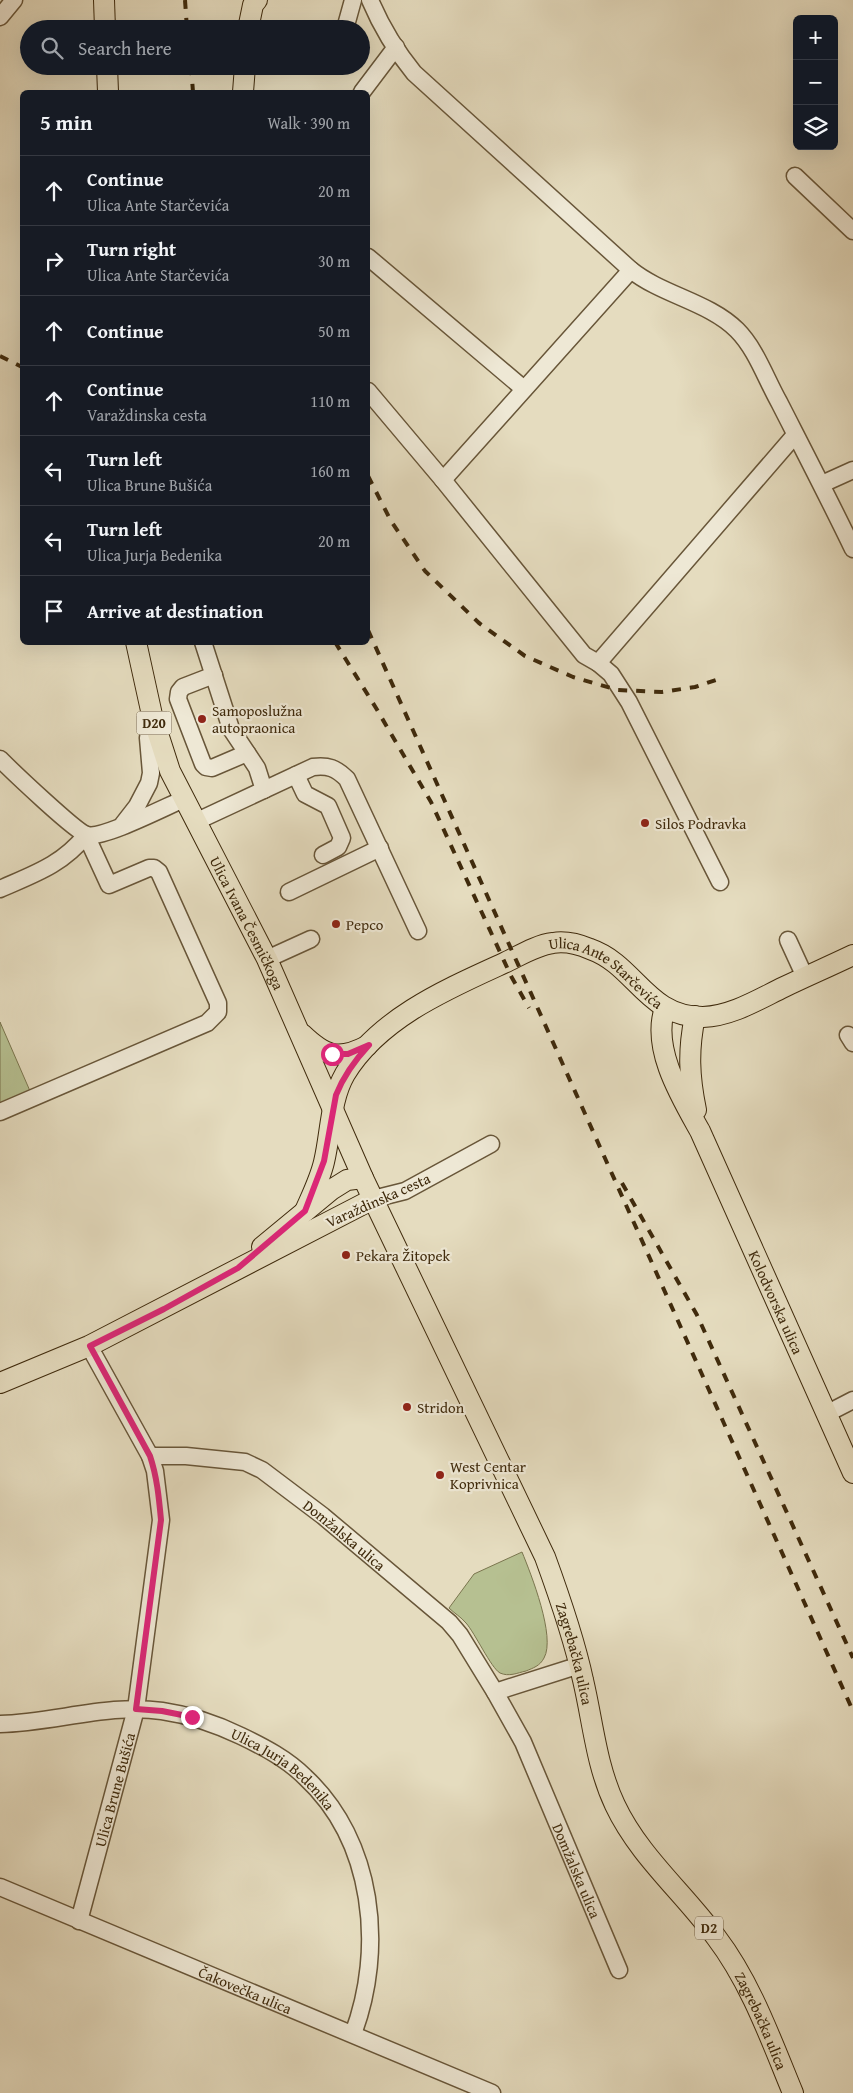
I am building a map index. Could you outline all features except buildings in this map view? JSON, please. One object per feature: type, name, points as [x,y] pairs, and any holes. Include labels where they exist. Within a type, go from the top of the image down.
[{"type":"main road","points":[[104,0],[105,20]]},
{"type":"main road","points":[[250,20],[253,5],[257,0]]},
{"type":"main road","points":[[107,75],[108,90]]},
{"type":"main road","points":[[243,90],[244,75]]},
{"type":"main road","name":"Ulica Ivana Česmičkoga","points":[[137,645],[152,715],[170,771],[267,959],[362,1178],[373,1199]]},
{"type":"main road","name":"Ulica Ante Starčevića","points":[[305,1211],[321,1174],[336,1095],[345,1074],[369,1045],[393,1024],[434,997],[534,949],[552,943],[578,945],[600,952],[619,966],[645,994],[665,1008],[695,1016],[718,1015],[737,1009],[853,956]]},
{"type":"main road","name":"Kolodvorska ulica","points":[[665,1008],[660,1025],[663,1050],[853,1473]]},
{"type":"main road","name":"Kolodvorska ulica","points":[[695,1016],[689,1054],[692,1090],[700,1131]]},
{"type":"main road","name":"Ulica Ante Starčevića","points":[[299,1032],[318,1049],[332,1054],[348,1054],[369,1045]]},
{"type":"main road","name":"Varaždinska cesta","points":[[238,1268],[339,1184],[354,1178],[362,1178]]},
{"type":"main road","name":"Varaždinska cesta","points":[[0,1383],[90,1346],[373,1199]]},
{"type":"main road","name":"Zagrebačka ulica","points":[[373,1199],[545,1557],[567,1619],[580,1665],[592,1731],[604,1777],[614,1804],[645,1855],[695,1911],[735,1965],[793,2093]]},
{"type":"street","points":[[0,17],[14,0]]},
{"type":"street","points":[[347,20],[353,0]]},
{"type":"street","points":[[370,0],[396,47],[414,72],[631,270],[645,282],[719,317],[736,329],[751,350],[822,484],[853,549]]},
{"type":"street","points":[[364,90],[396,47]]},
{"type":"street","points":[[795,176],[853,231]]},
{"type":"street","points":[[370,259],[524,389]]},
{"type":"street","points":[[443,480],[631,270]]},
{"type":"street","points":[[370,393],[443,480],[584,655],[598,663],[611,674],[629,702],[720,882]]},
{"type":"street","points":[[598,663],[795,435]]},
{"type":"street","points":[[822,484],[853,470]]},
{"type":"street","points":[[204,645],[231,729],[257,768],[264,790]]},
{"type":"street","points":[[214,676],[183,687],[179,692],[178,698],[202,764],[212,768],[247,753]]},
{"type":"street","points":[[122,826],[137,806],[149,783],[151,773],[148,738],[152,715]]},
{"type":"street","points":[[0,760],[74,827],[86,835],[109,885],[149,868],[154,868],[159,872],[218,1003],[218,1012],[206,1023],[0,1112]]},
{"type":"street","points":[[195,822],[313,767],[324,766],[337,769],[347,779],[418,930]]},
{"type":"street","points":[[296,775],[305,794],[328,806],[342,838],[338,847],[323,855]]},
{"type":"street","points":[[0,889],[55,864],[72,851],[86,835],[97,835],[122,826],[184,799]]},
{"type":"street","points":[[289,892],[380,848]]},
{"type":"street","points":[[267,959],[310,939]]},
{"type":"street","points":[[788,940],[806,977]]},
{"type":"street","name":"Varaždinska cesta","points":[[373,1199],[405,1191],[491,1144]]},
{"type":"street","name":"Ulica Brune Bušića","points":[[79,1920],[136,1709],[161,1520],[155,1471],[150,1456],[90,1346]]},
{"type":"street","points":[[826,1414],[853,1400]]},
{"type":"street","name":"Domžalska ulica","points":[[150,1456],[186,1456],[245,1462],[262,1470],[282,1483],[440,1613],[460,1635],[495,1692],[526,1750],[619,1970]]},
{"type":"street","points":[[495,1692],[580,1665]]},
{"type":"street","name":"Ulica Jurja Bedenika","points":[[0,1724],[45,1721],[105,1711],[136,1709],[162,1711],[192,1717],[221,1727],[257,1744],[304,1776],[316,1788],[336,1815],[345,1831],[364,1882],[370,1918],[369,1963],[366,1995],[353,2034]]},
{"type":"street","name":"Čakovečka ulica","points":[[0,1887],[492,2093]]},
{"type":"green space","points":[[0,1022],[30,1091],[0,1105]]},
{"type":"green space","points":[[522,1552],[541,1605],[545,1621],[547,1648],[544,1658],[536,1666],[526,1671],[507,1675],[496,1670],[466,1623],[449,1608],[474,1574]]},
{"type":"railway","points":[[185,0],[186,20]]},
{"type":"railway","points":[[192,75],[193,90]]},
{"type":"railway","points":[[0,356],[20,366]]},
{"type":"railway","points":[[370,480],[391,521],[425,571],[479,623],[525,656],[573,677],[618,690],[662,692],[695,687],[722,678]]},
{"type":"railway","points":[[370,634],[853,1711]]},
{"type":"railway","points":[[337,645],[431,802],[511,976],[529,1008]]},
{"type":"railway","points":[[622,1183],[697,1315],[853,1658]]},
{"type":"place","name":"Samoposlužna autopraonica","points":[[202,719]]},
{"type":"place","name":"Silos Podravka","points":[[645,823]]},
{"type":"place","name":"Pepco","points":[[336,924]]},
{"type":"place","name":"Pekara Žitopek","points":[[346,1255]]},
{"type":"place","name":"Stridon","points":[[407,1407]]},
{"type":"place","name":"West Centar Koprivnica","points":[[440,1475]]},
{"type":"route","points":[[192,1717],[162,1711],[136,1709],[158,1552],[161,1520],[158,1489],[150,1456],[90,1346],[164,1309],[238,1268],[305,1211],[321,1174],[336,1095],[345,1074],[369,1045],[355,1052],[340,1056],[332,1054]]}]
